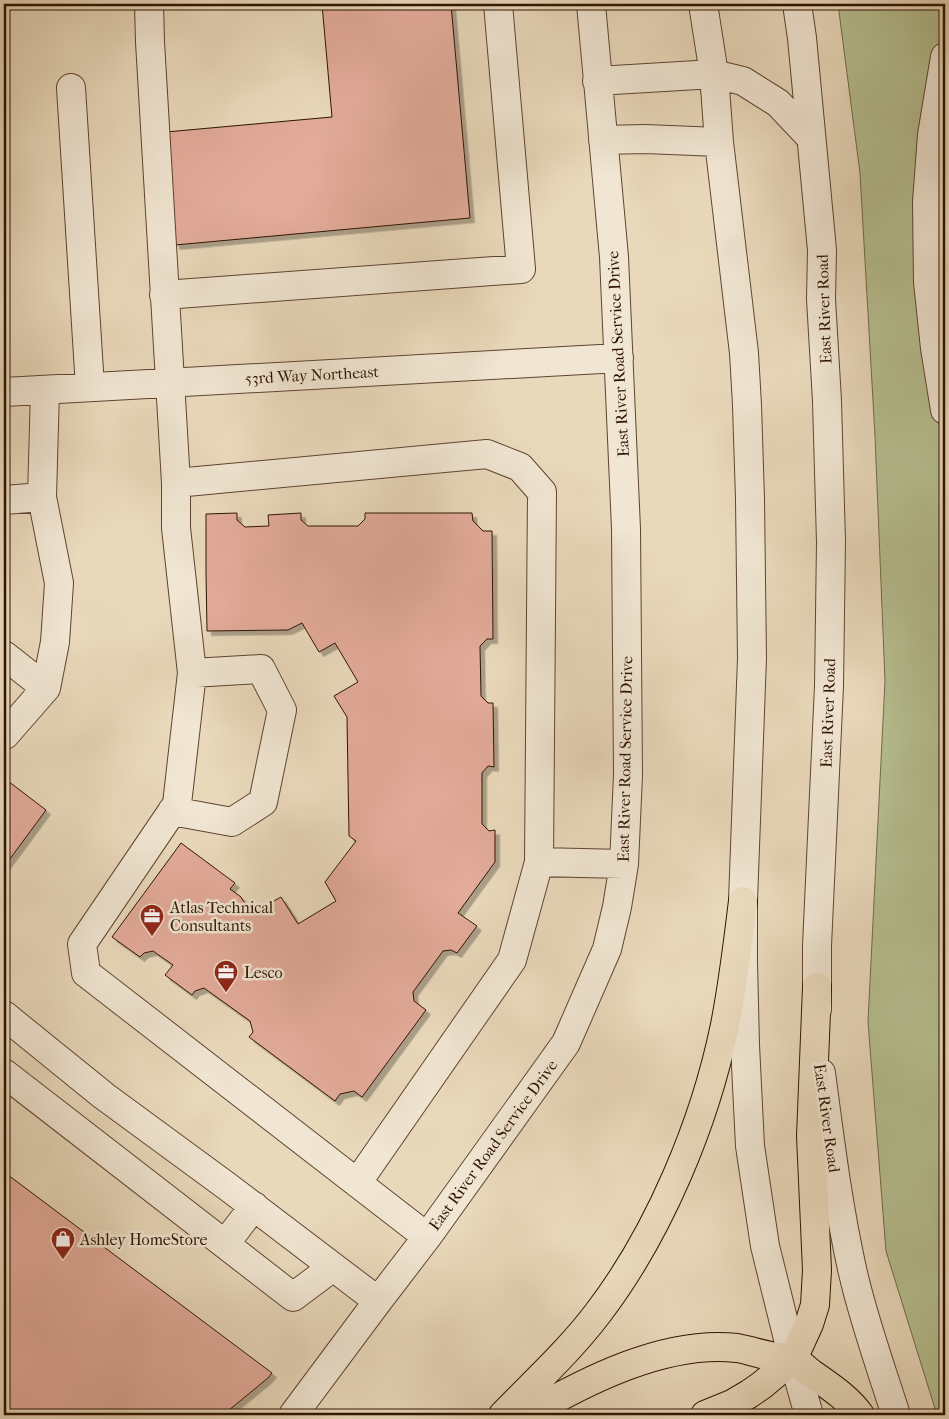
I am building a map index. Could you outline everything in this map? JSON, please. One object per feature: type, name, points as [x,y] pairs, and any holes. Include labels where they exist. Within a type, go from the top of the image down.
[{"type":"highway","points":[[503,1415],[571,1345],[599,1311],[635,1258],[672,1185],[712,1078],[733,982],[743,902]]},
{"type":"highway","points":[[704,1415],[732,1404],[749,1394],[792,1358],[809,1324],[815,1305],[817,1270],[811,1136],[816,987]]},
{"type":"highway","points":[[527,1415],[577,1388],[616,1371],[674,1352],[706,1347],[731,1348],[792,1358],[841,1395],[860,1415]]},
{"type":"street","points":[[149,4],[176,482],[176,528],[192,673],[177,804],[82,944],[86,973],[427,1237]]},
{"type":"street","points":[[164,295],[521,269],[498,4]]},
{"type":"street","name":"East River Road Service Drive","points":[[293,1415],[427,1237],[566,1043],[607,949],[617,907],[624,864],[628,775],[626,529],[614,257],[591,4]]},
{"type":"street","points":[[703,4],[714,74],[719,142],[744,353],[750,499],[751,708],[743,902],[748,1110],[754,1179],[765,1246],[792,1358],[809,1415]]},
{"type":"street","name":"East River Road","points":[[797,4],[802,38],[822,250],[821,299],[827,401],[831,542],[829,686],[816,987],[820,1066],[837,1190],[859,1296],[896,1415]]},
{"type":"street","points":[[945,57],[932,134],[927,202],[928,282],[935,348],[945,410]]},
{"type":"street","points":[[597,81],[714,74],[743,81],[778,103],[811,138]]},
{"type":"street","points":[[71,88],[90,387]]},
{"type":"street","points":[[603,140],[645,139],[719,142]]},
{"type":"street","name":"53rd Way Northeast","points":[[4,392],[619,358]]},
{"type":"street","points":[[4,735],[46,688],[55,642],[59,583],[42,497],[46,390]]},
{"type":"street","points":[[176,482],[487,454],[520,467],[542,492],[539,862],[512,960],[357,1182]]},
{"type":"street","points":[[4,500],[42,497]]},
{"type":"street","points":[[4,655],[46,688]]},
{"type":"street","points":[[172,811],[232,822],[263,802],[282,710],[261,669],[192,673]]},
{"type":"street","points":[[539,862],[624,864]]},
{"type":"street","points":[[8,1028],[254,1206],[378,1301]]},
{"type":"street","points":[[4,1073],[294,1298],[334,1267]]},
{"type":"street","points":[[225,1244],[254,1206]]},
{"type":"green space","points":[[838,4],[945,4],[945,1415],[937,1415],[886,1251],[868,1022],[885,681],[875,436],[860,173]]},
{"type":"building","points":[[322,4],[451,4],[470,218],[175,245],[166,132],[332,117]]},
{"type":"building","points":[[237,513],[237,520],[245,527],[269,526],[268,515],[301,513],[301,520],[308,526],[358,526],[365,519],[365,513],[472,513],[473,521],[483,531],[492,531],[493,639],[487,639],[480,646],[481,696],[488,703],[493,703],[494,767],[488,766],[482,773],[482,824],[489,831],[495,830],[495,862],[458,913],[477,926],[457,953],[451,950],[443,951],[413,992],[414,1001],[426,1010],[362,1097],[354,1091],[340,1094],[335,1101],[249,1037],[253,1032],[250,1021],[204,988],[195,991],[192,995],[165,975],[173,965],[153,951],[144,953],[140,957],[112,937],[181,843],[235,883],[230,889],[241,897],[251,914],[281,897],[298,924],[336,901],[325,882],[356,841],[349,836],[347,717],[334,696],[358,682],[335,643],[319,652],[302,623],[288,630],[207,631],[206,514]]},
{"type":"building","points":[[4,778],[46,810],[4,867]]},
{"type":"building","name":"Ashley HomeStore","points":[[4,1172],[272,1373],[225,1415],[195,1415],[191,1413],[189,1415],[4,1415]]},
{"type":"place","name":"Atlas Technical Consultants","points":[[152,937]]},
{"type":"place","name":"Lesco","points":[[226,993]]},
{"type":"place","name":"Ashley HomeStore","points":[[63,1260]]}]
